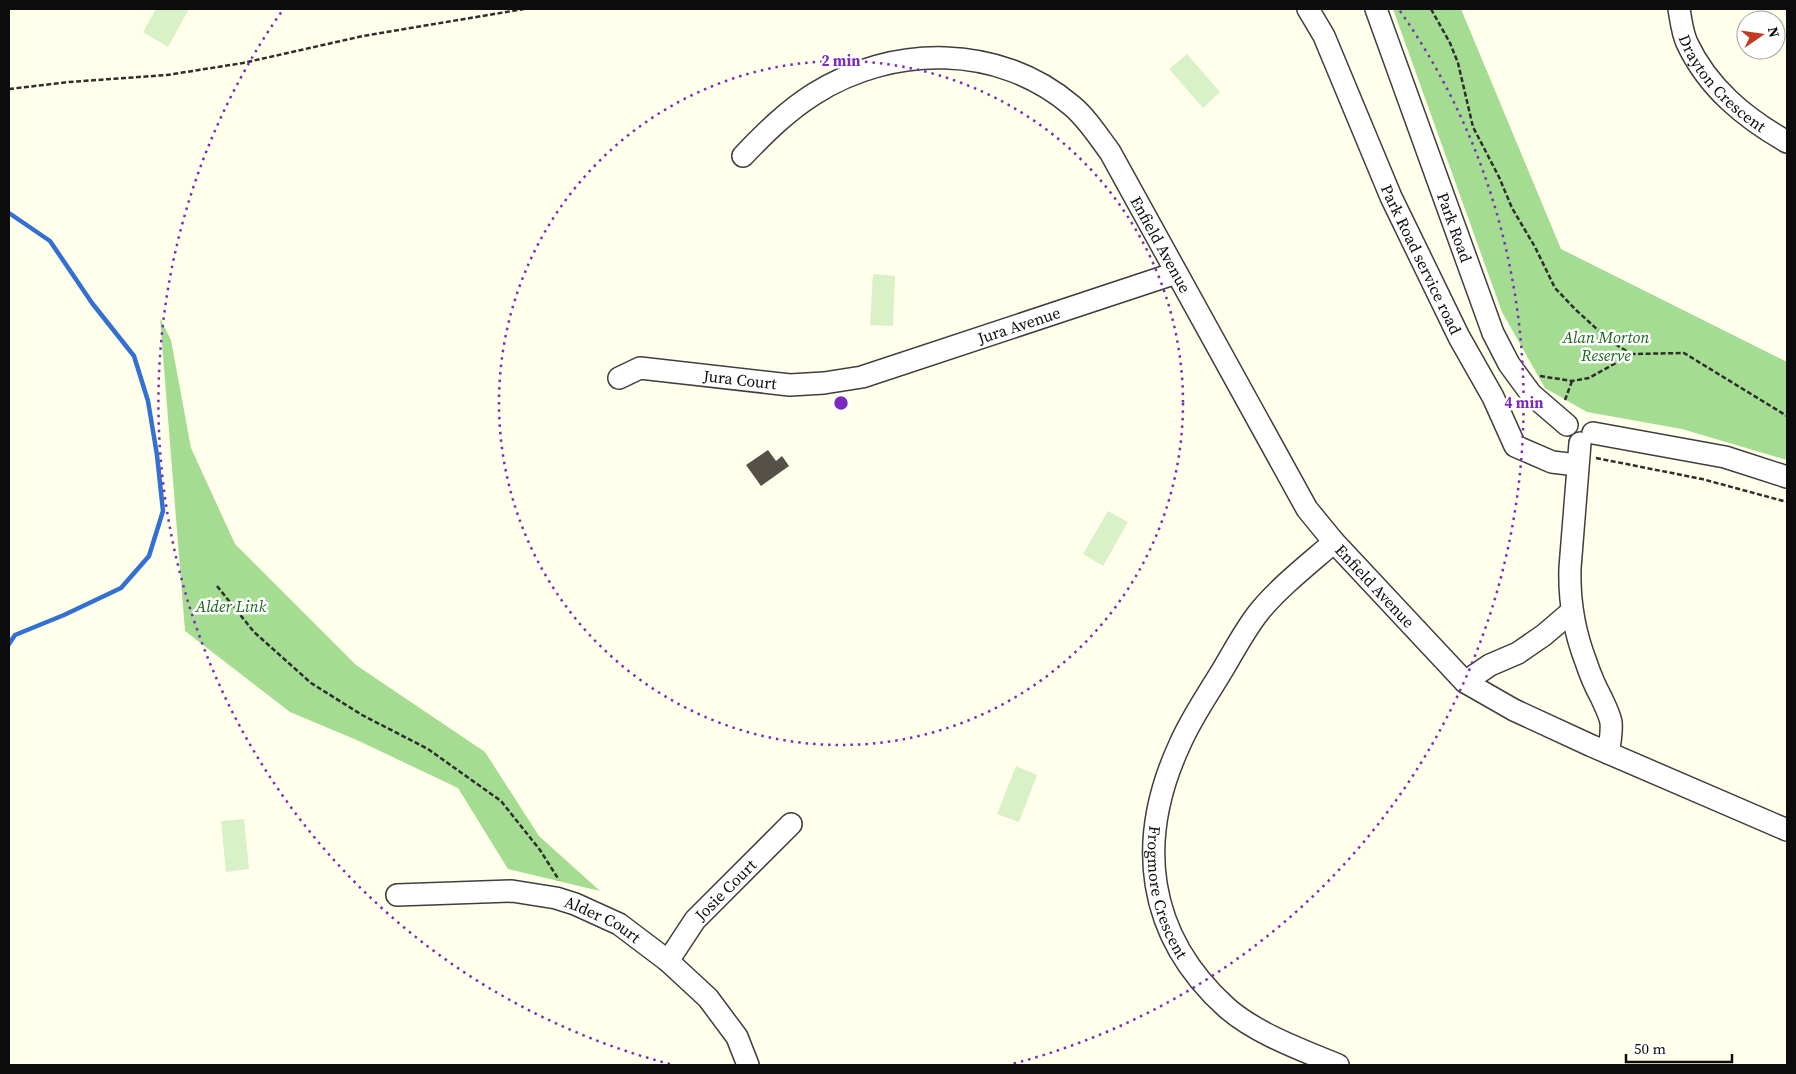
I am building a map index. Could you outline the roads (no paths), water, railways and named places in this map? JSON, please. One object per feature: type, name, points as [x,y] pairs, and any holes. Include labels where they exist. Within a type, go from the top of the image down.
[{"type":"street","name":"Park Road service road","points":[[1308,9],[1324,36],[1391,197],[1459,337],[1493,397],[1515,446],[1552,462],[1577,465]]},
{"type":"street","name":"Park Road","points":[[1376,9],[1493,333],[1509,364],[1531,394],[1567,425],[1569,438],[1572,441],[1586,438]]},
{"type":"street","name":"Drayton Crescent","points":[[1678,9],[1686,42],[1706,74],[1722,94],[1743,114],[1787,142]]},
{"type":"street","name":"Enfield Avenue","points":[[743,156],[791,110],[814,93],[863,70],[910,58],[953,57],[976,60],[1028,77],[1052,90],[1073,106],[1110,152],[1293,485],[1317,523],[1465,682],[1514,710],[1600,750],[1787,830]]},
{"type":"street","name":"Jura Avenue","points":[[862,377],[1176,273]]},
{"type":"street","name":"Jura Court","points":[[619,378],[640,368],[790,385],[824,383],[862,377]]},
{"type":"street","points":[[1600,750],[1600,697],[1583,653],[1572,611],[1570,586],[1577,465],[1586,438],[1726,457],[1787,477]]},
{"type":"street","name":"Frogmore Crescent","points":[[1334,542],[1260,610],[1193,719],[1173,760],[1160,799],[1154,831],[1153,860],[1159,900],[1176,944],[1190,967],[1207,986],[1228,1009],[1249,1024],[1280,1040],[1338,1065]]},
{"type":"street","points":[[1465,682],[1490,665],[1518,653],[1544,635],[1572,611]]},
{"type":"street","name":"Josie Court","points":[[668,961],[695,920],[791,824]]},
{"type":"street","name":"Alder Court","points":[[397,895],[512,891],[556,898],[575,904],[619,924],[668,961],[708,998],[737,1037],[748,1065]]},
{"type":"waterway","points":[[9,213],[50,241],[92,303],[134,356],[148,401],[157,455],[163,511],[149,556],[121,588],[64,615],[15,635],[9,644]]},
{"type":"park label","name":"Alan Morton Reserve","points":[[1606,346]]},
{"type":"park label","name":"Alder Link","points":[[231,606]]}]
